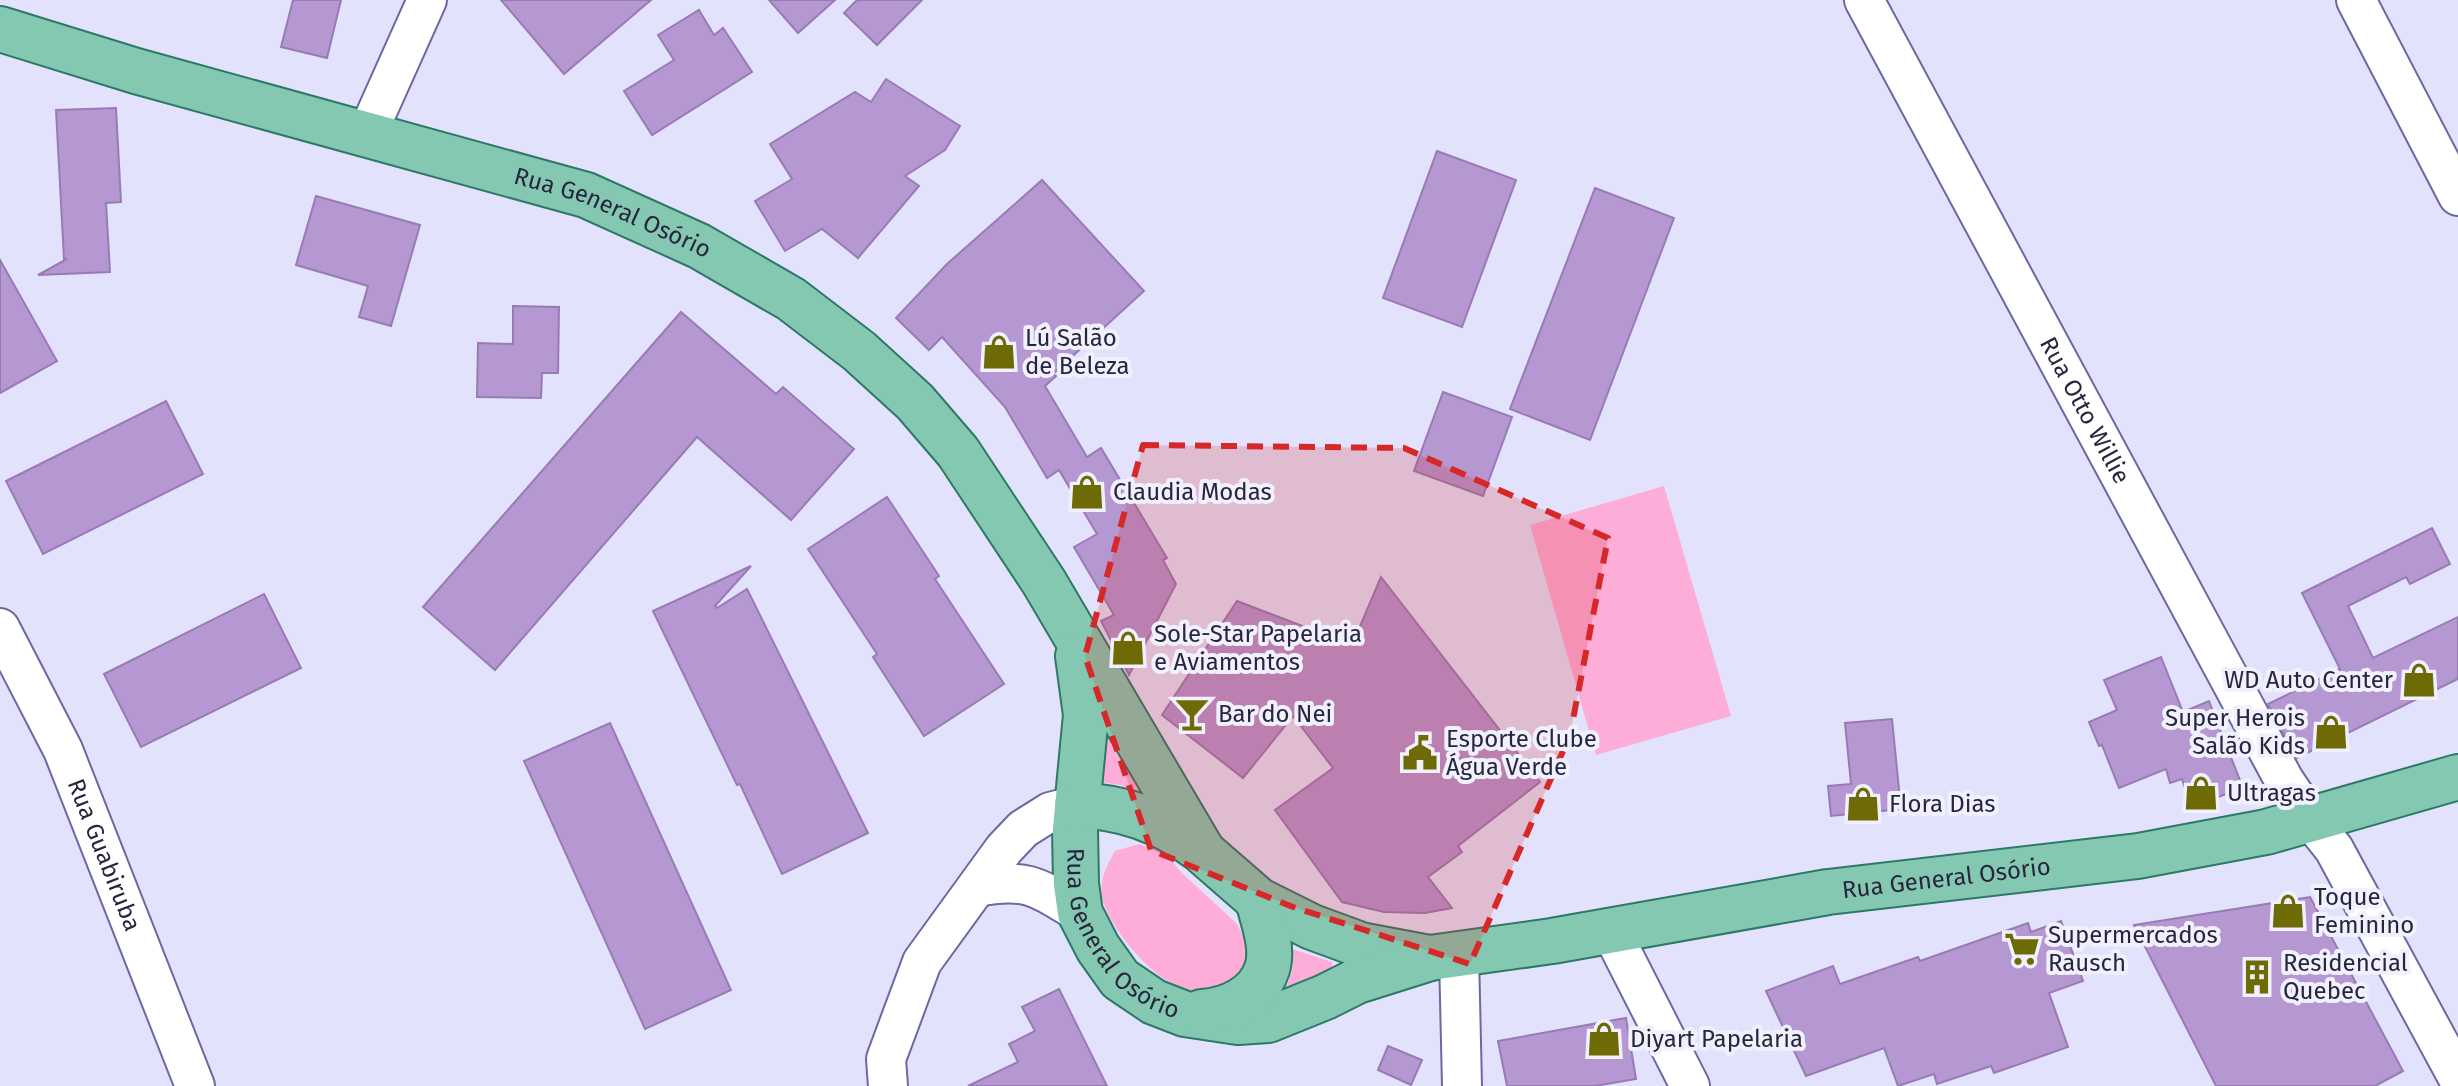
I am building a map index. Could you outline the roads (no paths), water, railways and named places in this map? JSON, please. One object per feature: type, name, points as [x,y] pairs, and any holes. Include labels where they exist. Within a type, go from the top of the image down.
[{"type":"main road","name":"Rua General Osório","points":[[0,29],[136,71],[586,195],[699,246],[791,299],[859,351],[915,402],[958,452],[1044,582],[1203,852],[1258,900],[1312,927],[1361,945],[1444,956]]},
{"type":"main road","name":"Rua General Osório","points":[[1074,633],[1086,715],[1074,858],[1080,913],[1098,948],[1120,979],[1154,1002],[1185,1014],[1238,1022],[1268,1020],[1357,981],[1444,956],[1611,931],[1828,892],[2138,856],[2266,832],[2458,777]]},
{"type":"main road","points":[[1077,805],[1123,810],[1160,823],[1203,852]]},
{"type":"main road","points":[[1074,858],[1096,829],[1123,810]]},
{"type":"main road","points":[[1185,1014],[1237,1005],[1255,990],[1268,968],[1267,936],[1258,900]]},
{"type":"street","points":[[367,134],[427,0]]},
{"type":"street","name":"Rua Otto Willie","points":[[1864,0],[2284,780],[2334,849],[2458,1078]]},
{"type":"street","points":[[2356,0],[2458,196]]},
{"type":"street","name":"Rua Guabiruba","points":[[0,628],[63,750],[195,1086]]},
{"type":"street","points":[[888,1086],[886,1059],[922,962],[1004,849],[1023,829],[1050,812],[1077,805]]},
{"type":"street","points":[[977,887],[1019,882],[1038,887],[1080,913]]},
{"type":"street","points":[[1611,931],[1690,1086]]},
{"type":"street","points":[[1444,956],[1462,1086]]},
{"type":"place","name":"Lú Salão de Beleza","points":[[999,352]]},
{"type":"place","name":"Claudia Modas","points":[[1087,492]]},
{"type":"place","name":"Sole-Star Papelaria e Aviamentos","points":[[1128,648]]},
{"type":"place","name":"WD Auto Center","points":[[2419,680]]},
{"type":"place","name":"Bar do Nei","points":[[1192,714]]},
{"type":"place","name":"Super Herois Salão Kids","points":[[2331,732]]},
{"type":"place","name":"Esporte Clube Água Verde","points":[[1420,753]]},
{"type":"place","name":"Ultragas","points":[[2201,793]]},
{"type":"place","name":"Flora Dias","points":[[1863,804]]},
{"type":"place","name":"Toque Feminino","points":[[2288,911]]},
{"type":"place","name":"Supermercados Rausch","points":[[2022,949]]},
{"type":"place","name":"Residencial Quebec","points":[[2257,977]]},
{"type":"place","name":"Diyart Papelaria","points":[[1604,1039]]}]
